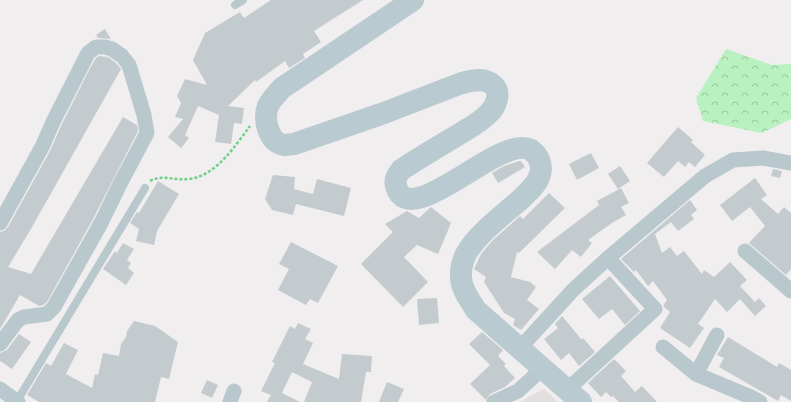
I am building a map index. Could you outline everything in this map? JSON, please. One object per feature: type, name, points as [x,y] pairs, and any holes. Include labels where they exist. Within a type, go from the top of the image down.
[{"type":"main road","points":[[413,0],[282,88],[268,107],[266,117],[267,128],[271,136],[278,142],[285,145],[294,144],[377,116],[459,84],[474,81],[485,81],[495,86],[497,90],[497,101],[489,113],[474,125],[401,170],[395,184],[403,198],[415,200],[429,195],[502,153],[513,149],[526,148],[538,158],[541,170],[538,180],[530,190],[480,237],[467,253],[462,264],[460,275],[462,286],[476,310],[574,396]]},
{"type":"street","points":[[0,223],[42,147],[88,53],[96,47],[112,49],[122,56],[129,65],[144,115],[147,133],[54,308],[47,314],[24,317],[18,320],[0,344]]},
{"type":"street","points":[[520,348],[573,290],[608,258],[705,176],[733,160],[762,158],[791,163]]},
{"type":"street","points":[[745,251],[791,291]]},
{"type":"street","points":[[574,396],[655,308],[608,258]]},
{"type":"street","points":[[696,374],[718,335]]},
{"type":"street","points":[[663,347],[696,374],[760,402]]},
{"type":"street","points":[[494,402],[518,391],[542,369]]},
{"type":"street","points":[[0,390],[17,402]]},
{"type":"lane","points":[[235,5],[243,0]]},
{"type":"lane","points":[[17,402],[145,188]]},
{"type":"path","points":[[145,188],[151,180],[162,177],[189,179],[204,175],[229,153],[268,107]]},
{"type":"shaded area","points":[[544,389],[558,402],[519,402]]},
{"type":"green space","points":[[726,49],[772,65],[791,64],[791,119],[762,133],[703,121],[696,98]]},
{"type":"building","points":[[271,0],[363,0],[314,31],[321,42],[303,54],[305,58],[289,68],[285,61],[256,82],[255,80],[228,106],[244,108],[242,124],[234,123],[231,144],[215,142],[219,115],[198,106],[185,135],[189,138],[181,148],[168,137],[183,119],[175,117],[181,103],[177,96],[185,79],[207,85],[193,60],[205,33],[240,12],[244,18]]},
{"type":"building","points":[[105,29],[111,39],[98,38],[96,35]]},
{"type":"building","points":[[99,56],[108,57],[121,69],[8,267],[31,274],[123,117],[137,125],[138,131],[93,219],[47,302],[39,306],[20,295],[0,329],[0,232],[4,231],[8,227],[50,151],[90,68]]},
{"type":"building","points":[[678,127],[693,140],[691,142],[705,155],[695,167],[689,162],[685,167],[678,161],[664,177],[647,163]]},
{"type":"building","points":[[591,153],[599,168],[577,180],[569,164]]},
{"type":"building","points":[[521,161],[525,167],[498,183],[492,173],[504,166]]},
{"type":"building","points":[[620,166],[630,181],[618,189],[608,174]]},
{"type":"building","points":[[773,169],[782,171],[780,178],[771,176]]},
{"type":"building","points":[[273,175],[295,177],[294,189],[313,194],[317,179],[351,188],[344,216],[296,204],[293,215],[272,210],[265,199]]},
{"type":"building","points":[[755,178],[767,195],[761,199],[778,214],[784,207],[791,213],[791,269],[786,275],[749,243],[765,226],[750,207],[732,221],[720,205]]},
{"type":"building","points":[[158,181],[179,194],[157,231],[154,245],[136,241],[139,229],[130,223],[137,212],[139,213]]},
{"type":"building","points":[[621,188],[629,203],[621,207],[626,215],[588,240],[592,243],[581,257],[572,250],[555,269],[537,252],[599,205],[597,201]]},
{"type":"building","points":[[549,193],[565,208],[519,253],[517,252],[511,277],[530,282],[536,287],[527,300],[539,309],[521,330],[513,325],[515,319],[504,313],[484,282],[486,277],[474,269],[481,254],[492,241],[520,216],[523,219]]},
{"type":"building","points":[[690,200],[697,210],[691,215],[694,219],[678,231],[671,222],[655,234],[662,253],[670,247],[677,256],[684,251],[702,274],[704,270],[714,277],[730,262],[747,280],[740,286],[755,302],[759,298],[766,306],[755,316],[740,299],[727,312],[715,299],[698,324],[704,328],[690,348],[660,328],[670,312],[663,306],[667,300],[653,281],[648,286],[636,270],[634,272],[621,259]]},
{"type":"building","points":[[431,207],[451,223],[438,254],[417,245],[404,257],[428,282],[403,307],[361,264],[393,232],[385,224],[407,211],[419,218]]},
{"type":"building","points":[[291,242],[338,266],[318,303],[310,299],[306,305],[278,290],[289,269],[279,264]]},
{"type":"building","points":[[123,243],[134,249],[127,260],[131,263],[128,268],[134,273],[126,285],[103,269],[115,251],[117,253]]},
{"type":"building","points":[[610,276],[640,311],[625,325],[612,309],[599,319],[582,299]]},
{"type":"building","points":[[437,298],[439,323],[419,325],[417,299]]},
{"type":"building","points":[[562,316],[582,340],[583,338],[595,352],[579,366],[569,353],[561,360],[544,339],[558,328],[555,324]]},
{"type":"building","points":[[134,321],[155,326],[178,342],[169,379],[161,377],[155,402],[39,402],[27,395],[46,363],[51,366],[64,343],[78,350],[66,374],[92,388],[95,374],[98,375],[103,353],[119,356],[121,344]]},
{"type":"building","points":[[298,323],[311,329],[305,339],[313,343],[303,364],[339,379],[342,354],[372,356],[371,372],[366,372],[361,402],[304,402],[312,382],[292,372],[282,393],[300,402],[267,402],[271,395],[261,391],[275,363],[272,362],[290,326],[295,329]]},
{"type":"building","points":[[482,332],[503,350],[498,356],[506,364],[504,366],[515,378],[505,387],[490,394],[486,400],[470,384],[490,365],[469,344]]},
{"type":"building","points":[[19,334],[31,342],[12,369],[0,361],[0,353],[7,350]]},
{"type":"building","points":[[728,337],[777,367],[779,363],[791,370],[791,401],[781,395],[778,401],[719,367],[724,358],[717,355]]},
{"type":"building","points":[[614,359],[626,371],[621,376],[635,392],[642,386],[657,402],[619,402],[606,392],[601,397],[588,383]]},
{"type":"building","points":[[207,380],[218,385],[212,398],[201,393]]},
{"type":"building","points":[[387,382],[404,389],[398,402],[379,402]]}]
